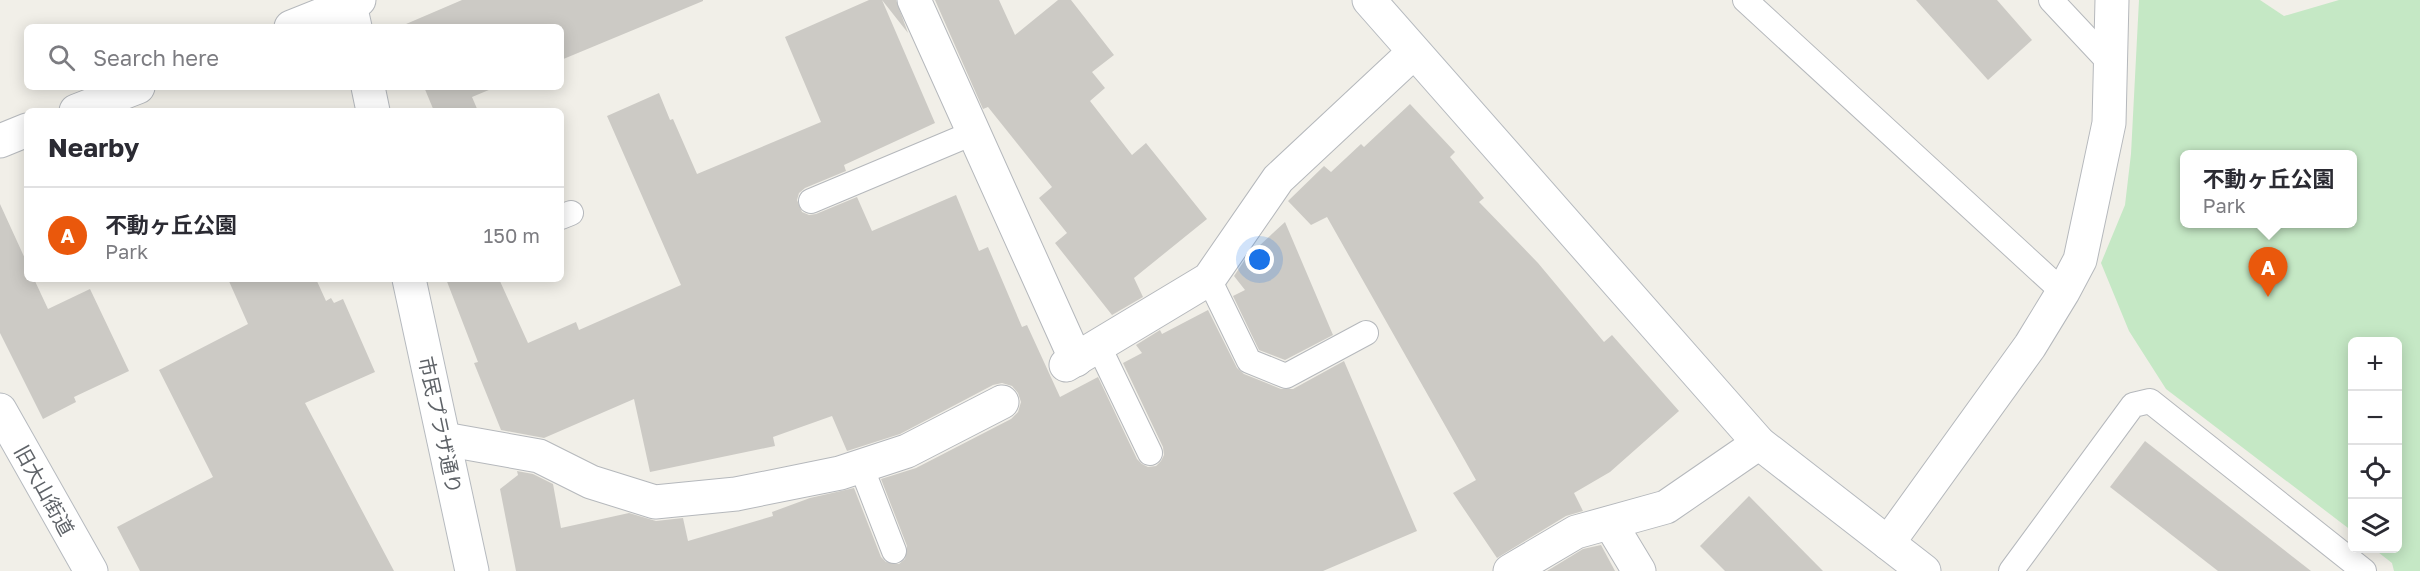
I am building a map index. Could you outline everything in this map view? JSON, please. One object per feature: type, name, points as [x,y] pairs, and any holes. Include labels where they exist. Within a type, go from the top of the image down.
[{"type":"street","points":[[914,0],[973,133],[1080,357],[1209,279],[1278,179],[1414,52]]},
{"type":"street","points":[[1370,0],[1759,443],[1924,571]]},
{"type":"street","points":[[1888,543],[2030,346],[2080,260],[2109,123],[2112,0]]},
{"type":"street","points":[[301,24],[353,8]]},
{"type":"street","points":[[84,108],[130,90]]},
{"type":"street","points":[[369,90],[372,108]]},
{"type":"street","points":[[0,141],[24,131]]},
{"type":"street","name":"市民プラザ通り","points":[[414,282],[472,571]]},
{"type":"street","points":[[444,439],[539,456],[591,482],[655,502],[736,494],[840,473],[907,451],[1002,402]]},
{"type":"street","name":"旧大山街道","points":[[0,410],[91,571]]},
{"type":"street","points":[[1510,571],[1576,532],[1666,507],[1759,443]]},
{"type":"street","points":[[1610,523],[1639,571]]},
{"type":"lane","points":[[1744,0],[2063,292]]},
{"type":"lane","points":[[2051,0],[2110,63]]},
{"type":"lane","points":[[811,201],[973,133]]},
{"type":"lane","points":[[1209,279],[1250,361],[1286,376],[1366,333]]},
{"type":"lane","points":[[1080,357],[1150,453]]},
{"type":"lane","points":[[2011,571],[2133,405],[2150,401],[2364,571]]},
{"type":"lane","points":[[861,466],[894,550]]},
{"type":"green space","points":[[2139,0],[2260,0],[2284,16],[2339,0],[2420,0],[2420,571],[2394,571],[2392,563],[2379,553],[2402,553],[2402,337],[2348,337],[2348,528],[2166,389],[2129,331],[2101,263],[2125,205],[2131,154]]},
{"type":"building","points":[[462,0],[703,0],[564,59],[564,24],[406,24]]},
{"type":"building","points":[[869,0],[882,0],[935,123],[844,165],[846,171],[805,188],[799,193],[797,200],[802,212],[809,215],[816,214],[857,197],[872,231],[956,195],[979,251],[988,247],[1022,327],[1027,325],[1060,397],[1098,377],[1137,459],[1148,467],[1156,466],[1161,461],[1164,455],[1163,447],[1123,363],[1142,353],[1136,345],[1160,330],[1162,334],[1208,310],[1237,368],[1244,374],[1281,389],[1293,389],[1344,361],[1417,531],[1323,571],[516,571],[500,489],[518,475],[517,471],[533,474],[553,484],[561,528],[629,513],[656,521],[683,518],[688,541],[773,516],[772,512],[810,498],[854,488],[881,557],[886,562],[899,564],[905,559],[907,546],[881,479],[916,468],[1011,419],[1018,412],[1021,402],[1018,393],[1012,386],[1002,383],[993,385],[900,434],[847,451],[832,416],[773,437],[775,446],[650,472],[634,399],[544,438],[501,430],[474,363],[478,362],[447,282],[500,282],[528,343],[576,322],[579,330],[681,285],[607,116],[659,93],[697,174],[821,122],[785,37]]},
{"type":"building","points":[[882,0],[896,0],[908,33]]},
{"type":"building","points":[[935,0],[999,0],[1015,35],[1058,0],[1071,0],[1114,55],[1092,72],[1105,88],[1090,101],[1132,155],[1146,143],[1207,219],[1134,278],[1143,297],[1112,315],[1055,243],[1067,233],[1039,198],[1052,187],[988,107],[983,109]]},
{"type":"building","points":[[1916,0],[1997,0],[2032,40],[1988,80]]},
{"type":"building","points":[[425,90],[489,90],[472,97],[477,108],[433,108]]},
{"type":"building","points":[[1410,104],[1455,152],[1450,157],[1484,198],[1479,202],[1538,263],[1604,342],[1612,335],[1679,411],[1610,472],[1574,493],[1583,511],[1566,516],[1497,558],[1453,493],[1476,480],[1327,217],[1311,225],[1288,201],[1324,166],[1331,172],[1361,144],[1364,147]]},
{"type":"building","points":[[0,204],[24,256],[24,282],[35,282],[48,309],[90,289],[129,371],[74,397],[76,402],[43,419],[0,333]]},
{"type":"building","points":[[1285,222],[1333,335],[1285,360],[1259,350],[1233,296],[1245,290],[1234,276],[1246,258]]},
{"type":"building","points":[[229,282],[317,282],[326,301],[331,298],[334,303],[343,299],[375,372],[305,403],[394,571],[140,571],[117,527],[213,477],[159,370],[248,324]]},
{"type":"building","points":[[2145,441],[2311,571],[2218,571],[2110,487]]},
{"type":"building","points":[[1749,496],[1823,571],[1725,571],[1700,546]]},
{"type":"building","points":[[1601,545],[1615,571],[1547,571],[1583,549]]},
{"type":"place","name":"不動ヶ丘公園","points":[[2268,297]]}]
